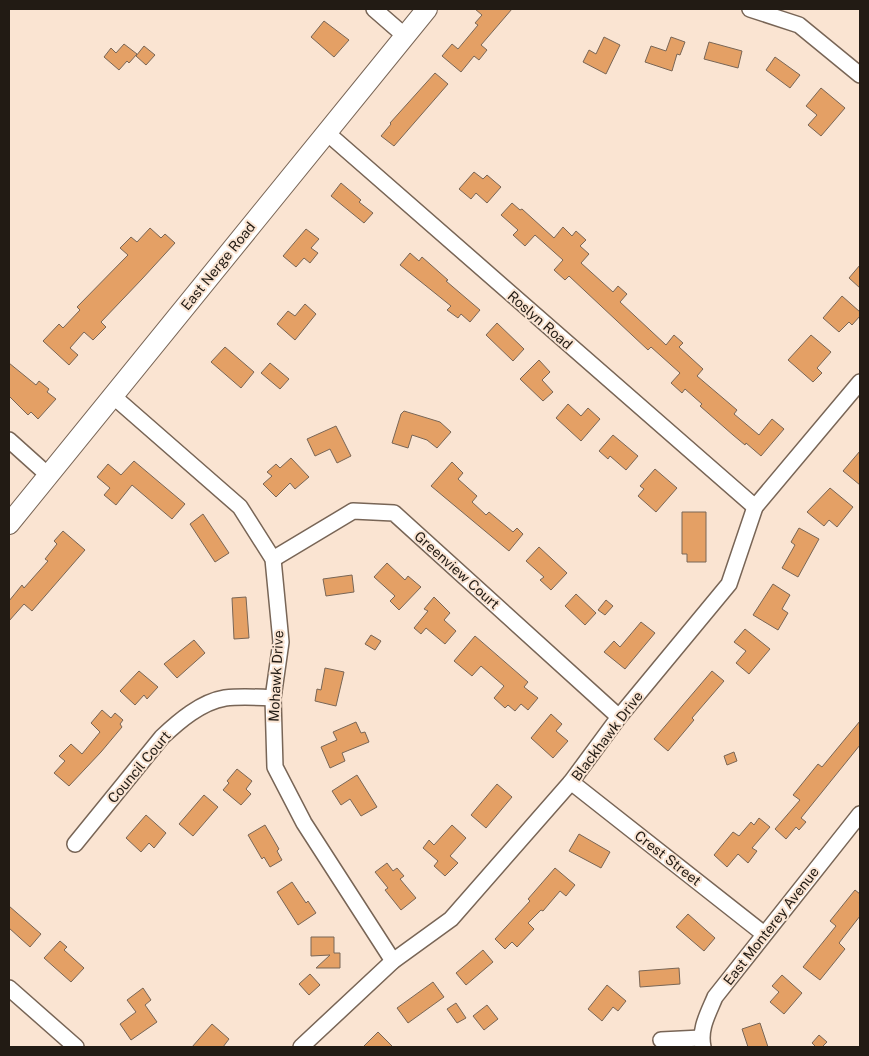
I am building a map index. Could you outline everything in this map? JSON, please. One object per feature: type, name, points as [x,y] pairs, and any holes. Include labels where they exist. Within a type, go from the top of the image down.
[{"type":"main road","name":"East Nerge Road","points":[[9,524],[427,9]]},
{"type":"street","points":[[374,9],[404,36]]},
{"type":"street","points":[[750,9],[799,25],[860,75]]},
{"type":"street","name":"Roslyn Road","points":[[326,132],[754,507]]},
{"type":"street","name":"Blackhawk Drive","points":[[302,1047],[393,961],[451,919],[571,782],[619,717],[729,584],[754,507],[860,382]]},
{"type":"street","name":"Mohawk Drive","points":[[113,396],[240,507],[273,559],[281,642],[273,698],[275,767],[304,823],[393,961]]},
{"type":"street","points":[[9,440],[48,475]]},
{"type":"street","name":"Greenview Court","points":[[273,559],[352,511],[394,513],[619,717]]},
{"type":"street","name":"Council Court","points":[[75,844],[162,737],[172,728],[208,704],[224,698],[273,698]]},
{"type":"street","name":"Crest Street","points":[[571,782],[764,934]]},
{"type":"street","name":"East Monterey Avenue","points":[[702,1043],[703,1025],[715,997],[860,814]]},
{"type":"street","points":[[9,988],[76,1047]]},
{"type":"street","points":[[661,1040],[702,1043]]},
{"type":"building","points":[[475,9],[512,9],[481,45],[487,50],[479,60],[474,56],[461,72],[442,56],[452,44],[458,49],[478,25],[475,23],[482,15]]},
{"type":"building","points":[[324,21],[349,40],[334,57],[311,37]]},
{"type":"building","points":[[604,37],[620,45],[606,74],[583,62],[589,50],[596,54]]},
{"type":"building","points":[[671,37],[685,42],[680,55],[677,54],[672,71],[645,62],[651,46],[666,51]]},
{"type":"building","points":[[709,42],[742,51],[738,68],[704,59]]},
{"type":"building","points":[[124,44],[137,54],[119,70],[104,57],[111,48],[116,53]]},
{"type":"building","points":[[144,46],[155,55],[146,65],[136,56]]},
{"type":"building","points":[[775,57],[800,75],[790,88],[766,70]]},
{"type":"building","points":[[435,73],[448,84],[394,146],[381,136],[390,123]]},
{"type":"building","points":[[821,88],[845,108],[821,136],[808,125],[817,115],[806,106]]},
{"type":"building","points":[[474,172],[483,179],[487,175],[501,187],[487,203],[476,193],[471,199],[459,189]]},
{"type":"building","points":[[341,183],[361,200],[359,202],[373,213],[364,223],[331,196]]},
{"type":"building","points":[[512,203],[520,210],[522,209],[554,238],[563,227],[572,236],[576,231],[586,240],[580,246],[589,254],[581,263],[613,292],[618,286],[627,294],[620,302],[666,345],[674,335],[683,343],[679,347],[703,369],[697,376],[737,410],[734,414],[759,435],[772,419],[784,429],[761,456],[746,443],[745,445],[700,406],[702,404],[685,389],[682,393],[671,383],[680,373],[651,347],[648,350],[569,276],[565,280],[554,270],[563,260],[535,235],[525,246],[513,235],[518,230],[501,215]]},
{"type":"building","points":[[150,228],[161,238],[165,234],[175,243],[101,322],[106,327],[93,340],[84,332],[70,348],[78,355],[69,365],[43,341],[59,324],[63,328],[80,310],[77,307],[128,255],[120,248],[131,237],[137,242]]},
{"type":"building","points":[[306,229],[319,239],[311,248],[318,253],[310,263],[304,258],[296,267],[283,256]]},
{"type":"building","points":[[410,253],[419,261],[422,257],[448,280],[446,281],[480,310],[470,322],[461,314],[458,318],[447,310],[451,306],[400,265]]},
{"type":"building","points":[[860,265],[860,288],[849,278]]},
{"type":"building","points":[[842,296],[860,312],[860,316],[852,325],[849,322],[839,332],[823,318]]},
{"type":"building","points":[[305,304],[316,314],[295,340],[277,324],[288,311],[295,316]]},
{"type":"building","points":[[497,323],[524,349],[513,361],[486,335]]},
{"type":"building","points":[[811,335],[831,352],[817,368],[822,373],[813,382],[788,360]]},
{"type":"building","points":[[225,347],[254,372],[241,388],[211,362]]},
{"type":"building","points":[[539,360],[550,372],[542,380],[553,392],[543,401],[520,379]]},
{"type":"building","points":[[9,363],[36,385],[39,381],[49,389],[47,392],[56,399],[38,419],[31,412],[28,415],[9,396]]},
{"type":"building","points":[[270,363],[289,379],[280,389],[261,373]]},
{"type":"building","points":[[568,404],[581,416],[588,408],[600,419],[581,441],[556,418]]},
{"type":"building","points":[[404,411],[440,422],[451,432],[437,448],[427,440],[412,435],[408,448],[392,443],[401,414]]},
{"type":"building","points":[[336,426],[351,456],[337,463],[330,449],[315,456],[307,439]]},
{"type":"building","points":[[613,435],[638,456],[626,470],[610,456],[608,459],[599,451]]},
{"type":"building","points":[[860,451],[860,485],[843,471]]},
{"type":"building","points":[[291,458],[309,477],[295,489],[290,483],[276,497],[263,484],[272,476],[267,472],[276,464],[280,468]]},
{"type":"building","points":[[134,461],[185,504],[172,519],[132,485],[116,505],[104,495],[110,488],[97,477],[108,464],[121,475]]},
{"type":"building","points":[[452,462],[463,473],[458,479],[477,496],[472,502],[486,515],[489,512],[513,532],[517,528],[523,534],[509,551],[431,486]]},
{"type":"building","points":[[655,469],[677,488],[656,512],[638,496],[644,489],[640,486]]},
{"type":"building","points":[[830,488],[853,507],[837,527],[829,520],[824,526],[807,512]]},
{"type":"building","points":[[682,512],[706,512],[706,562],[687,562],[687,554],[682,554]]},
{"type":"building","points":[[203,514],[229,553],[215,562],[190,524]]},
{"type":"building","points":[[799,528],[819,539],[798,577],[782,568],[795,545],[791,542]]},
{"type":"building","points":[[63,531],[85,550],[32,611],[24,604],[9,621],[9,601],[22,585],[24,588],[48,561],[45,559],[57,544],[54,541]]},
{"type":"building","points":[[539,547],[567,573],[551,590],[540,580],[544,577],[526,561]]},
{"type":"building","points":[[387,563],[405,580],[408,576],[421,587],[399,610],[390,601],[395,596],[374,577]]},
{"type":"building","points":[[352,575],[354,592],[326,596],[323,579]]},
{"type":"building","points":[[773,584],[790,595],[782,609],[788,613],[778,630],[753,615]]},
{"type":"building","points":[[576,594],[596,613],[585,625],[565,606]]},
{"type":"building","points":[[246,597],[249,638],[234,639],[232,598]]},
{"type":"building","points":[[434,597],[450,613],[444,620],[456,631],[445,644],[426,628],[421,634],[414,628],[428,611],[424,609]]},
{"type":"building","points":[[606,600],[613,606],[605,615],[598,610]]},
{"type":"building","points":[[641,622],[655,633],[625,669],[604,652],[614,641],[620,647]]},
{"type":"building","points":[[745,629],[770,649],[749,674],[736,663],[746,651],[734,642]]},
{"type":"building","points":[[371,635],[381,641],[375,650],[365,644]]},
{"type":"building","points":[[475,636],[528,682],[524,687],[538,698],[528,710],[521,704],[515,711],[508,705],[505,708],[494,698],[504,686],[481,666],[472,676],[454,661]]},
{"type":"building","points":[[194,640],[205,653],[177,678],[164,664]]},
{"type":"building","points":[[325,668],[344,672],[336,706],[315,701],[317,689],[321,690]]},
{"type":"building","points":[[139,671],[158,687],[147,699],[144,695],[135,705],[120,691]]},
{"type":"building","points":[[712,671],[724,681],[692,718],[694,720],[668,751],[654,739]]},
{"type":"building","points":[[102,710],[111,718],[115,713],[123,720],[120,724],[122,727],[69,786],[54,773],[65,761],[59,756],[71,744],[82,754],[100,732],[91,723]]},
{"type":"building","points":[[551,714],[562,724],[556,731],[568,741],[553,758],[531,738]]},
{"type":"building","points":[[860,721],[860,745],[801,818],[806,822],[799,830],[796,827],[786,839],[775,829],[800,800],[793,795],[818,764],[822,767]]},
{"type":"building","points":[[356,722],[361,733],[365,732],[369,742],[342,753],[345,761],[330,768],[321,747],[337,740],[333,732]]},
{"type":"building","points":[[734,752],[737,761],[727,765],[724,756]]},
{"type":"building","points":[[237,769],[252,781],[246,789],[251,794],[241,805],[223,790],[229,783],[227,781]]},
{"type":"building","points":[[357,775],[377,807],[361,816],[350,799],[341,805],[332,791]]},
{"type":"building","points":[[497,784],[512,797],[486,828],[471,815]]},
{"type":"building","points":[[204,795],[218,807],[193,836],[179,824]]},
{"type":"building","points":[[146,815],[166,833],[154,848],[149,843],[141,852],[126,838]]},
{"type":"building","points":[[759,818],[770,827],[752,848],[757,851],[748,863],[738,854],[727,867],[714,855],[733,832],[739,836],[751,822],[754,825]]},
{"type":"building","points":[[265,825],[279,849],[277,851],[282,860],[270,867],[264,857],[262,859],[248,835]]},
{"type":"building","points":[[452,825],[466,838],[450,856],[458,863],[445,876],[434,866],[438,861],[423,848],[429,840],[434,845]]},
{"type":"building","points":[[579,834],[610,852],[601,868],[569,851]]},
{"type":"building","points":[[387,863],[393,871],[397,868],[404,876],[400,879],[416,898],[401,910],[385,890],[388,888],[375,872]]},
{"type":"building","points":[[555,868],[575,885],[566,896],[560,891],[543,911],[541,910],[528,923],[534,929],[517,947],[512,942],[505,949],[495,939],[530,901],[528,899]]},
{"type":"building","points":[[292,882],[306,903],[308,901],[316,913],[298,925],[277,892]]},
{"type":"building","points":[[855,890],[860,894],[860,916],[839,943],[845,949],[820,980],[803,967],[836,926],[830,921]]},
{"type":"building","points":[[9,906],[41,934],[30,947],[9,928]]},
{"type":"building","points":[[688,914],[715,938],[704,951],[676,927]]},
{"type":"building","points":[[311,937],[334,937],[334,953],[340,953],[340,968],[316,968],[330,955],[311,956]]},
{"type":"building","points":[[60,941],[67,947],[64,950],[84,968],[71,982],[44,958]]},
{"type":"building","points":[[483,950],[493,962],[466,985],[456,973]]},
{"type":"building","points":[[679,968],[680,984],[640,987],[639,971]]},
{"type":"building","points":[[310,974],[320,985],[309,995],[299,984]]},
{"type":"building","points":[[782,975],[802,993],[784,1014],[770,1002],[779,992],[772,986]]},
{"type":"building","points":[[433,982],[444,997],[408,1023],[397,1008]]},
{"type":"building","points":[[607,985],[626,1001],[618,1011],[613,1007],[602,1021],[588,1009]]},
{"type":"building","points":[[143,988],[151,1000],[145,1005],[157,1022],[131,1040],[120,1024],[136,1012],[127,1000]]},
{"type":"building","points":[[456,1003],[466,1018],[457,1023],[447,1009]]},
{"type":"building","points":[[487,1005],[498,1019],[484,1030],[473,1016]]},
{"type":"building","points":[[760,1023],[768,1047],[748,1047],[742,1029]]},
{"type":"building","points":[[212,1024],[229,1039],[223,1047],[192,1047]]},
{"type":"building","points":[[378,1032],[393,1047],[363,1047]]},
{"type":"building","points":[[819,1035],[827,1042],[822,1047],[816,1047],[812,1043]]}]
